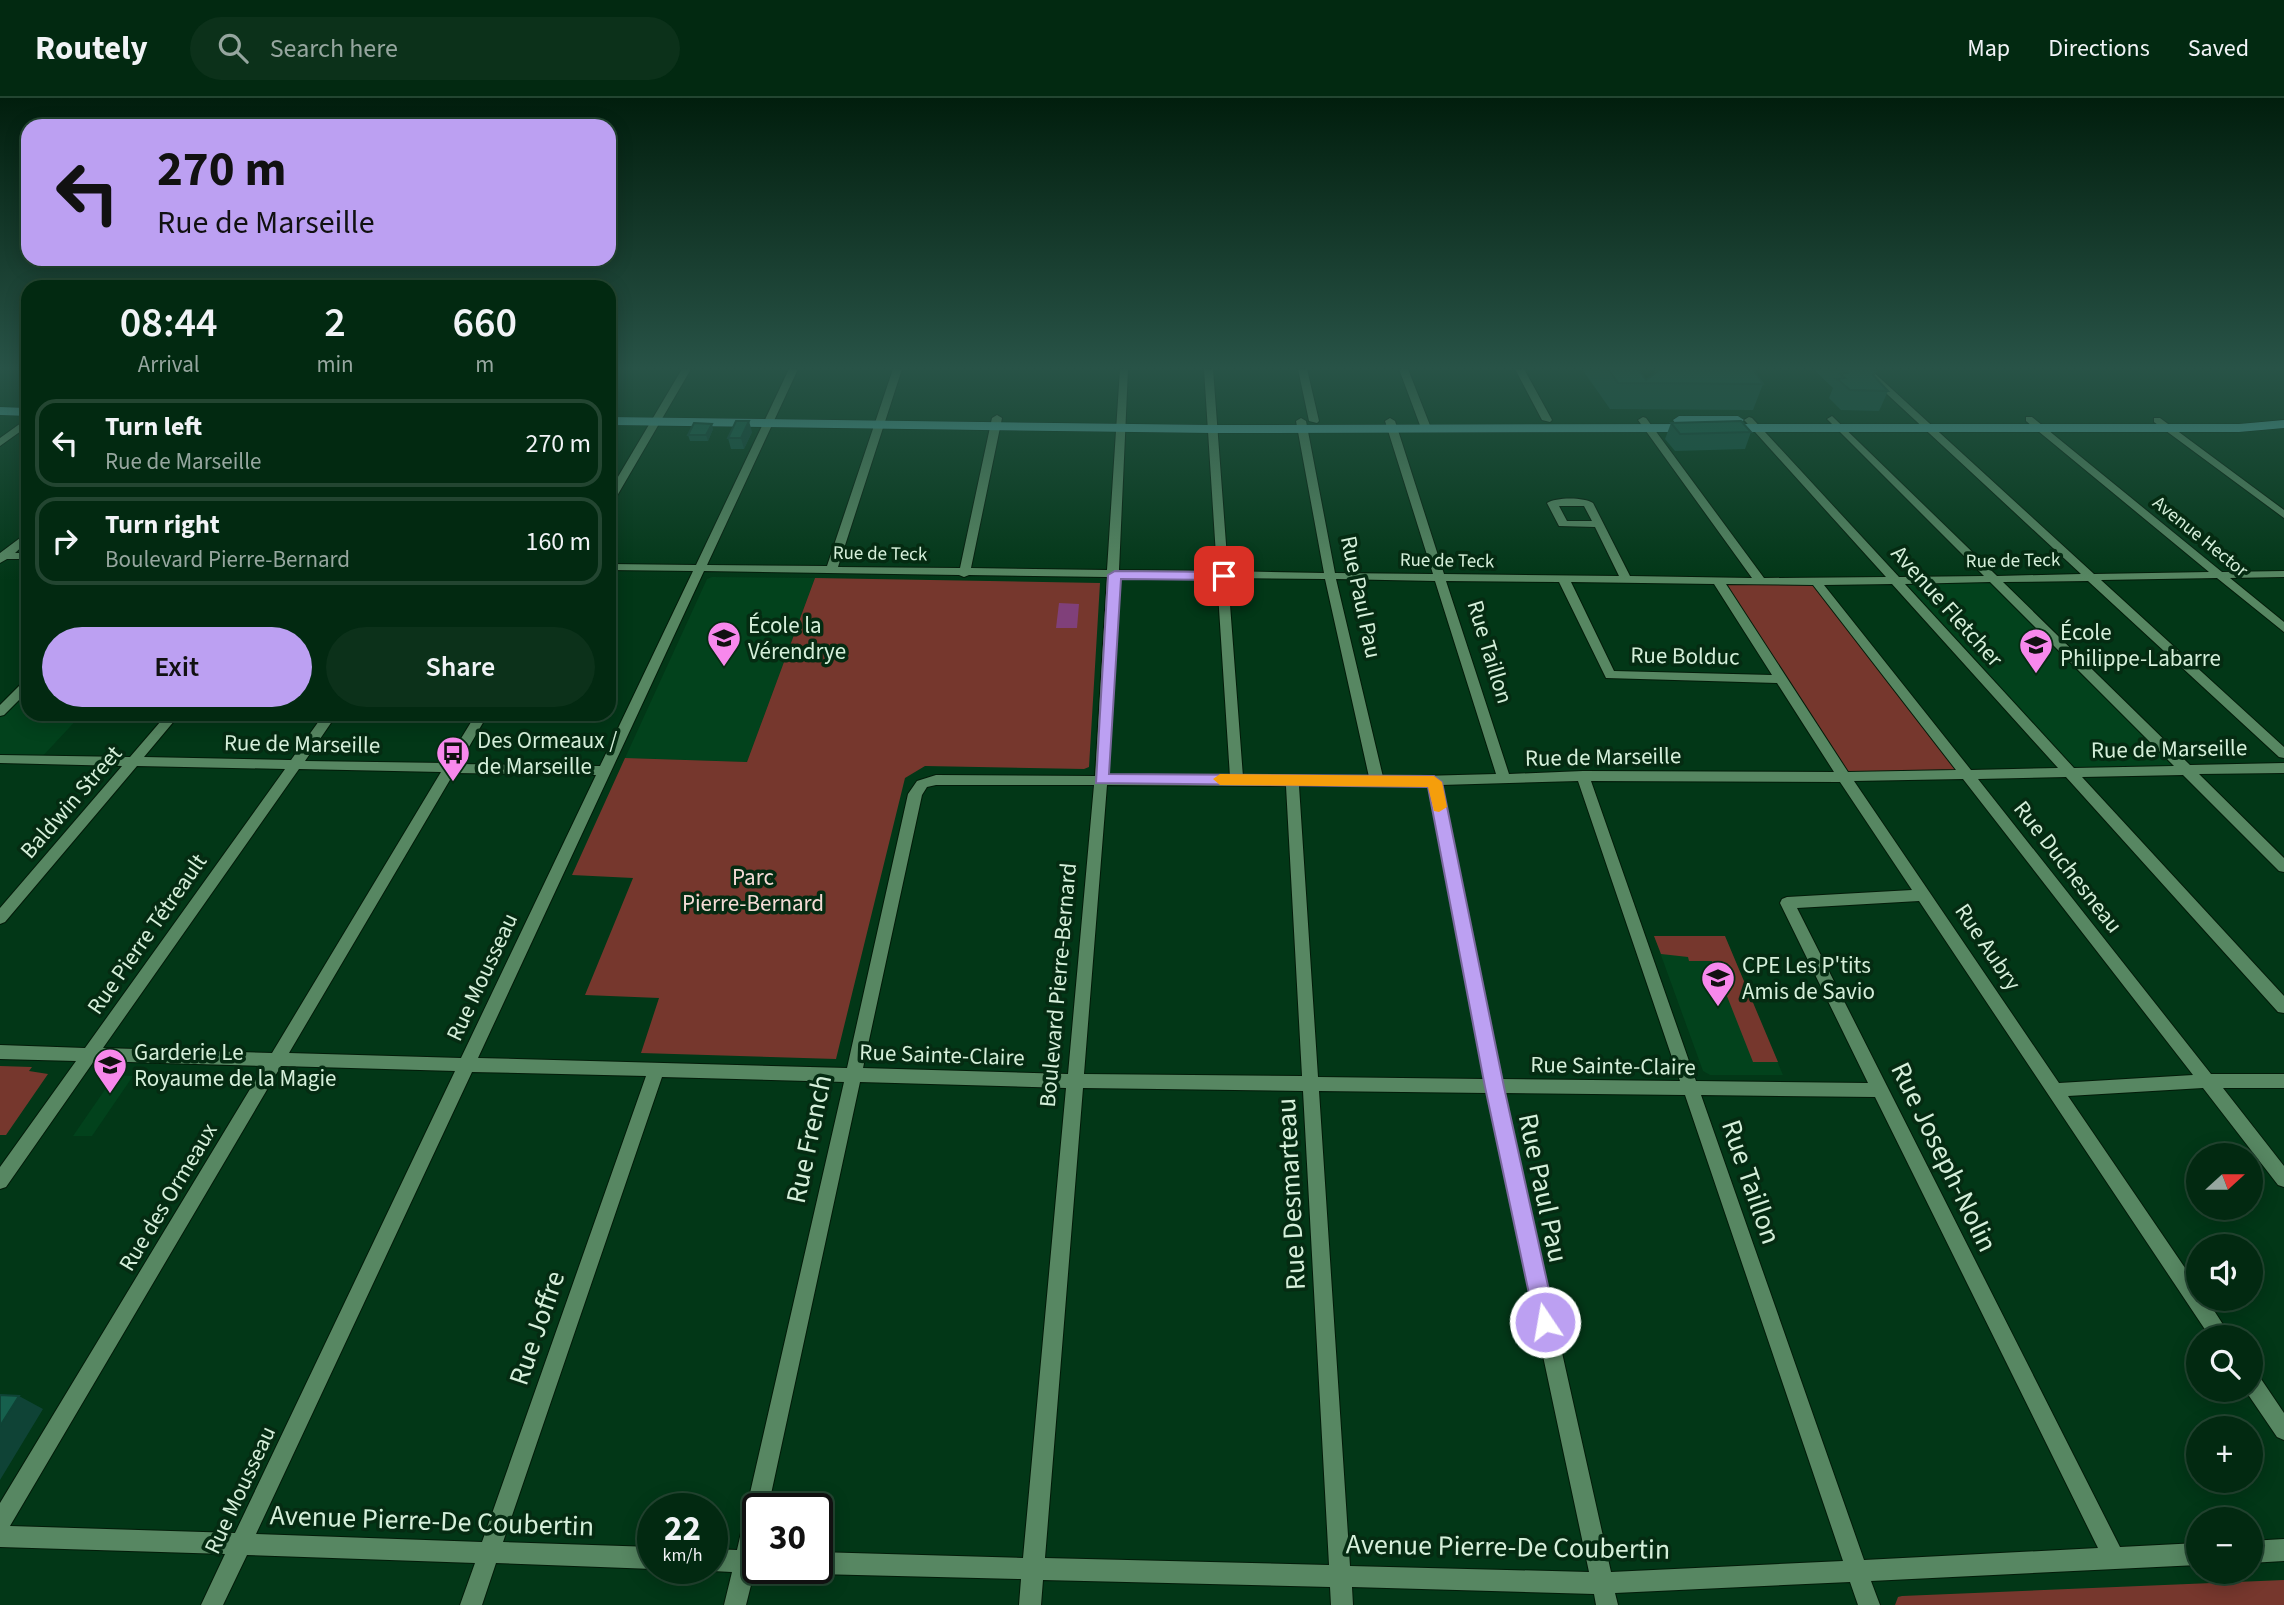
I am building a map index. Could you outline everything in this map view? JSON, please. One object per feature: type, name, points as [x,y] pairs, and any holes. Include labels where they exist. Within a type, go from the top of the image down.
[{"type":"street","points":[[616,488],[646,439]]},
{"type":"street","name":"Rue Mousseau","points":[[212,1605],[761,439]]},
{"type":"street","points":[[831,570],[875,439]]},
{"type":"street","points":[[964,574],[993,439]]},
{"type":"street","name":"Boulevard Pierre-Bernard","points":[[1030,1605],[1102,779],[1120,439]]},
{"type":"street","points":[[1213,439],[1237,779]]},
{"type":"street","name":"Rue Paul Pau","points":[[1308,439],[1330,577],[1377,782]]},
{"type":"street","name":"Rue Taillon","points":[[1396,439],[1504,779]]},
{"type":"street","points":[[1657,439],[1761,582]]},
{"type":"street","name":"Avenue Fletcher","points":[[1766,439],[2284,1007]]},
{"type":"street","points":[[1852,439],[2284,867]]},
{"type":"street","points":[[1938,439],[2284,754]]},
{"type":"street","name":"Avenue Hector","points":[[2054,439],[2284,628]]},
{"type":"street","points":[[2183,439],[2284,515]]},
{"type":"street","points":[[1598,524],[1626,580]]},
{"type":"street","points":[[1,557],[21,541]]},
{"type":"street","points":[[1,557],[21,556]]},
{"type":"street","name":"Rue de Teck","points":[[616,567],[964,574],[1761,582],[2284,574]]},
{"type":"street","name":"Rue Bolduc","points":[[1564,580],[1610,675],[1780,679]]},
{"type":"street","name":"Rue Aubry","points":[[1718,581],[1844,777],[2213,1325]]},
{"type":"street","name":"Rue Duchesneau","points":[[1816,582],[2284,1179]]},
{"type":"street","points":[[0,712],[21,691]]},
{"type":"street","name":"Baldwin Street","points":[[0,918],[168,721]]},
{"type":"street","name":"Rue Pierre Tétreault","points":[[0,1181],[326,721]]},
{"type":"street","name":"Rue des Ormeaux","points":[[0,1523],[478,721]]},
{"type":"street","name":"Rue de Marseille","points":[[0,759],[604,771]]},
{"type":"street","name":"Rue de Marseille","points":[[922,784],[936,780],[1102,779],[1434,782],[1583,776],[1844,777],[2284,768]]},
{"type":"street","name":"Rue Taillon","points":[[1583,776],[1869,1605]]},
{"type":"street","name":"Rue Desmarteau","points":[[1292,780],[1342,1605]]},
{"type":"street","name":"Rue Paul Pau","points":[[1434,782],[1494,1087],[1607,1605]]},
{"type":"street","name":"Rue French","points":[[762,1493],[915,794],[922,784]]},
{"type":"street","name":"Rue Joseph-Nolin","points":[[1923,895],[1787,902],[2114,1558]]},
{"type":"street","name":"Rue Sainte-Claire","points":[[0,1052],[274,1062],[1311,1086],[1882,1090]]},
{"type":"street","name":"Rue Joffre","points":[[471,1605],[656,1070]]},
{"type":"street","points":[[2055,1090],[2207,1081],[2284,1081]]},
{"type":"street","points":[[2263,1399],[2284,1430]]},
{"type":"street","name":"Avenue Pierre-De Coubertin","points":[[0,1536],[637,1557]]},
{"type":"street","points":[[2263,1551],[2284,1550]]},
{"type":"street","name":"Avenue Pierre-De Coubertin","points":[[833,1563],[1602,1583],[2186,1555]]},
{"type":"street","name":"Rue French","points":[[735,1605],[743,1584]]},
{"type":"shaded area","name":"École la Vérendrye","points":[[815,578],[747,762],[625,758],[707,579]]},
{"type":"shaded area","name":"École Philippe-Labarre","points":[[1994,579],[2184,769],[2070,772],[1896,581]]},
{"type":"shaded area","points":[[1059,603],[1079,604],[1077,628],[1056,628]]},
{"type":"shaded area","points":[[21,691],[21,721],[75,721],[40,759],[0,759],[0,712]]},
{"type":"shaded area","name":"CPE Les P'tits Amis de Savio","points":[[1654,936],[1725,936],[1783,1075],[1710,1075],[1703,1071]]},
{"type":"shaded area","name":"Garderie Le Royaume de la Magie","points":[[115,1075],[133,1076],[92,1136],[73,1136]]},
{"type":"green space","name":"Parc Pierre-Bernard","points":[[815,578],[1100,583],[1089,767],[925,766],[905,778],[836,1059],[641,1053],[659,998],[585,995],[633,878],[572,875],[625,758],[747,762]]},
{"type":"green space","points":[[1718,581],[1816,582],[1967,774],[1844,777]]},
{"type":"green space","points":[[1654,936],[1725,936],[1778,1062],[1753,1062],[1723,986],[1718,986],[1712,961],[1689,961],[1688,957],[1661,954]]},
{"type":"green space","points":[[0,1066],[32,1067],[29,1071],[48,1074],[6,1135],[0,1135]]},
{"type":"green space","points":[[2284,1580],[2284,1605],[1895,1605],[1898,1597],[1902,1596],[2188,1584],[2263,1584],[2263,1581]]},
{"type":"building","points":[[0,1395],[19,1396],[0,1426]]},
{"type":"slow traffic","points":[[1220,779],[1434,782],[1439,807]]},
{"type":"place","name":"École la Vérendrye","points":[[724,668]]},
{"type":"place","name":"École Philippe-Labarre","points":[[2036,675]]},
{"type":"place","name":"Des Ormeaux / de Marseille","points":[[453,783]]},
{"type":"place","name":"CPE Les P'tits Amis de Savio","points":[[1718,1008]]},
{"type":"place","name":"Garderie Le Royaume de la Magie","points":[[110,1095]]},
{"type":"route","points":[[1224,576],[1115,575],[1102,779],[1434,782],[1494,1087],[1545,1322]]}]
